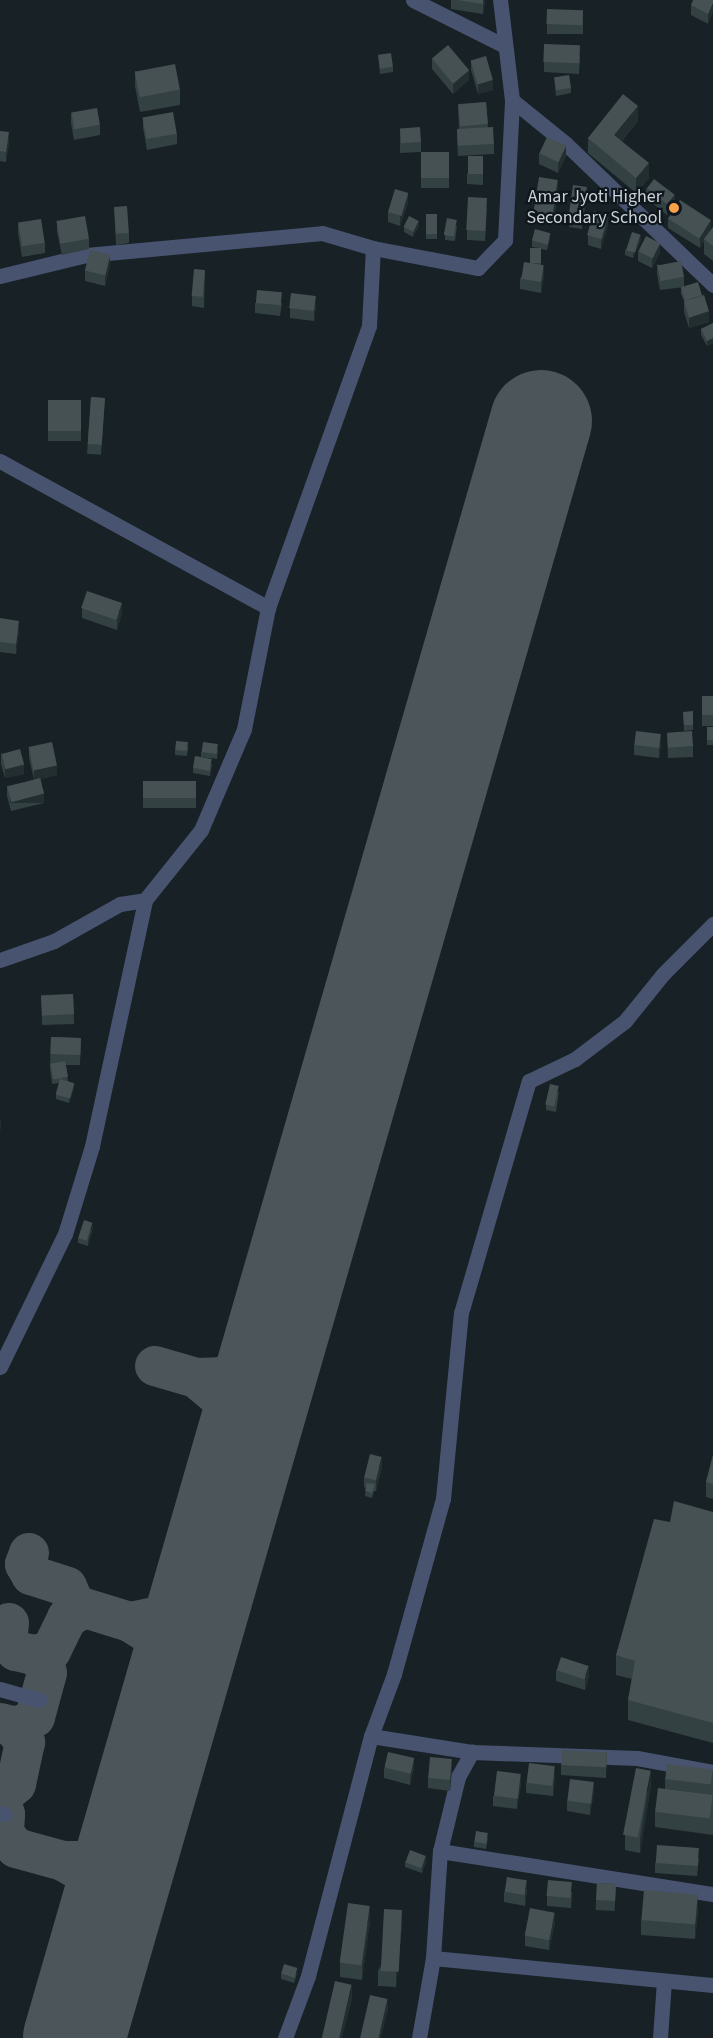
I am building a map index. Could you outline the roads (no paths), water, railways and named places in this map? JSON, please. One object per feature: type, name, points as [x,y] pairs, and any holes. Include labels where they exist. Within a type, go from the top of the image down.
[{"type":"street","points":[[413,0],[505,46]]},
{"type":"street","points":[[0,276],[86,255],[322,233],[373,248],[478,268],[495,254],[506,240],[512,100],[500,0]]},
{"type":"street","points":[[512,100],[565,143],[713,285]]},
{"type":"street","points":[[0,1367],[65,1234],[92,1146],[145,900],[201,830],[244,729],[268,608],[369,326],[373,248]]},
{"type":"street","points":[[0,461],[268,608]]},
{"type":"street","points":[[0,960],[54,941],[120,904],[145,900]]},
{"type":"street","points":[[285,2038],[308,1976],[371,1736],[394,1674],[443,1499],[461,1313],[529,1081],[575,1059],[626,1021],[663,974],[713,924]]},
{"type":"street","points":[[0,1689],[39,1700]]},
{"type":"street","points":[[371,1736],[472,1752],[637,1758],[713,1772]]},
{"type":"street","points":[[420,2038],[433,1958],[440,1851],[458,1777],[472,1752]]},
{"type":"street","points":[[440,1851],[713,1894]]},
{"type":"street","points":[[433,1958],[713,1985]]},
{"type":"street","points":[[660,2038],[664,1981]]},
{"type":"place","name":"Amar Jyoti Higher Secondary School","points":[[674,208]]}]
